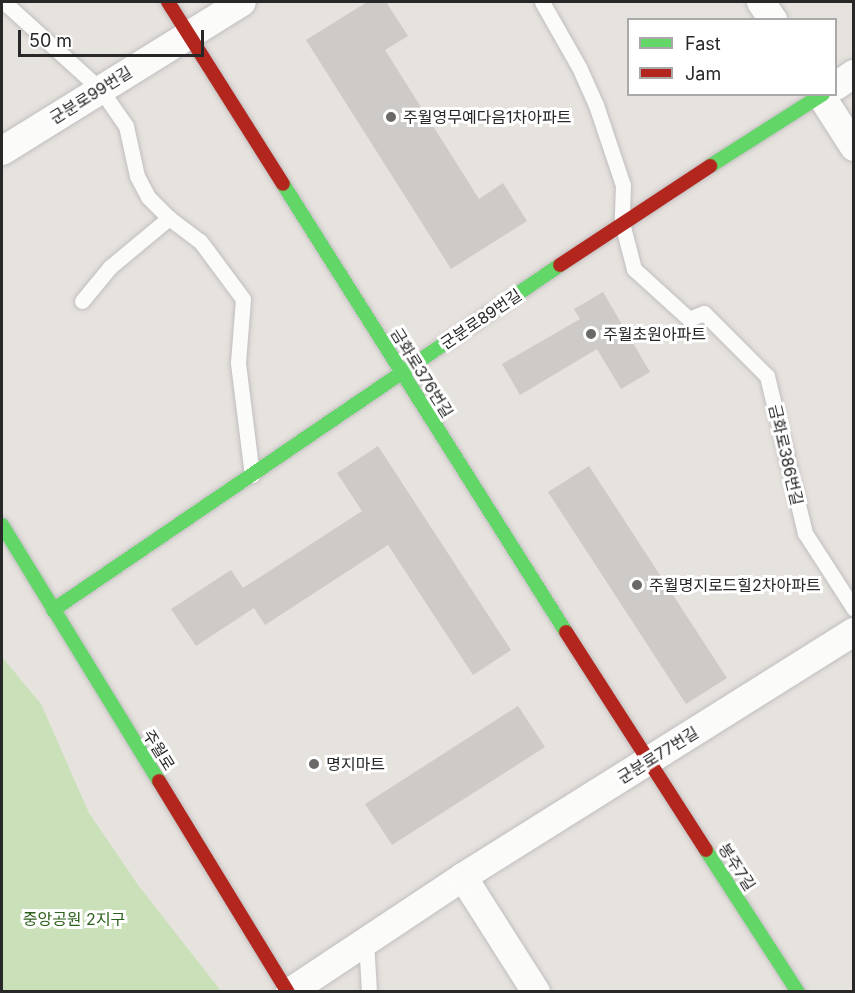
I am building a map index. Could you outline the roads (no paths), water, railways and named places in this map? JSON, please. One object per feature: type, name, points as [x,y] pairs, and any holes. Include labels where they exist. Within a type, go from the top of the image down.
[{"type":"street","name":"금화로376번길","points":[[168,2],[648,761]]},
{"type":"street","name":"군분로99번길","points":[[2,151],[242,2]]},
{"type":"street","points":[[761,2],[772,18]]},
{"type":"street","name":"군분로89번길","points":[[837,85],[854,74]]},
{"type":"street","name":"군분로89번길","points":[[53,610],[622,223],[820,96]]},
{"type":"street","points":[[827,96],[854,147]]},
{"type":"street","name":"주월로","points":[[2,525],[289,992]]},
{"type":"street","name":"군분로77번길","points":[[289,992],[463,877],[854,632]]},
{"type":"street","name":"봉주7길","points":[[648,761],[798,992]]},
{"type":"street","points":[[463,877],[536,992]]},
{"type":"lane","points":[[4,2],[101,90],[126,126],[137,176],[148,197],[169,218],[200,241],[243,299],[238,363],[252,475]]},
{"type":"lane","points":[[542,2],[579,67],[596,105],[622,185],[622,223]]},
{"type":"lane","points":[[82,301],[110,267],[169,218]]},
{"type":"lane","name":"금화로386번길","points":[[622,223],[634,269],[689,319],[704,312],[767,376],[805,533],[854,609]]},
{"type":"lane","points":[[366,941],[369,992]]},
{"type":"place","name":"주월영무예다음1차아파트","points":[[391,117]]},
{"type":"place","name":"주월초원아파트","points":[[591,334]]},
{"type":"place","name":"주월명지로드힐2차아파트","points":[[637,585]]},
{"type":"place","name":"명지마트","points":[[314,764]]},
{"type":"park label","name":"중앙공원 2지구","points":[[74,919]]}]
